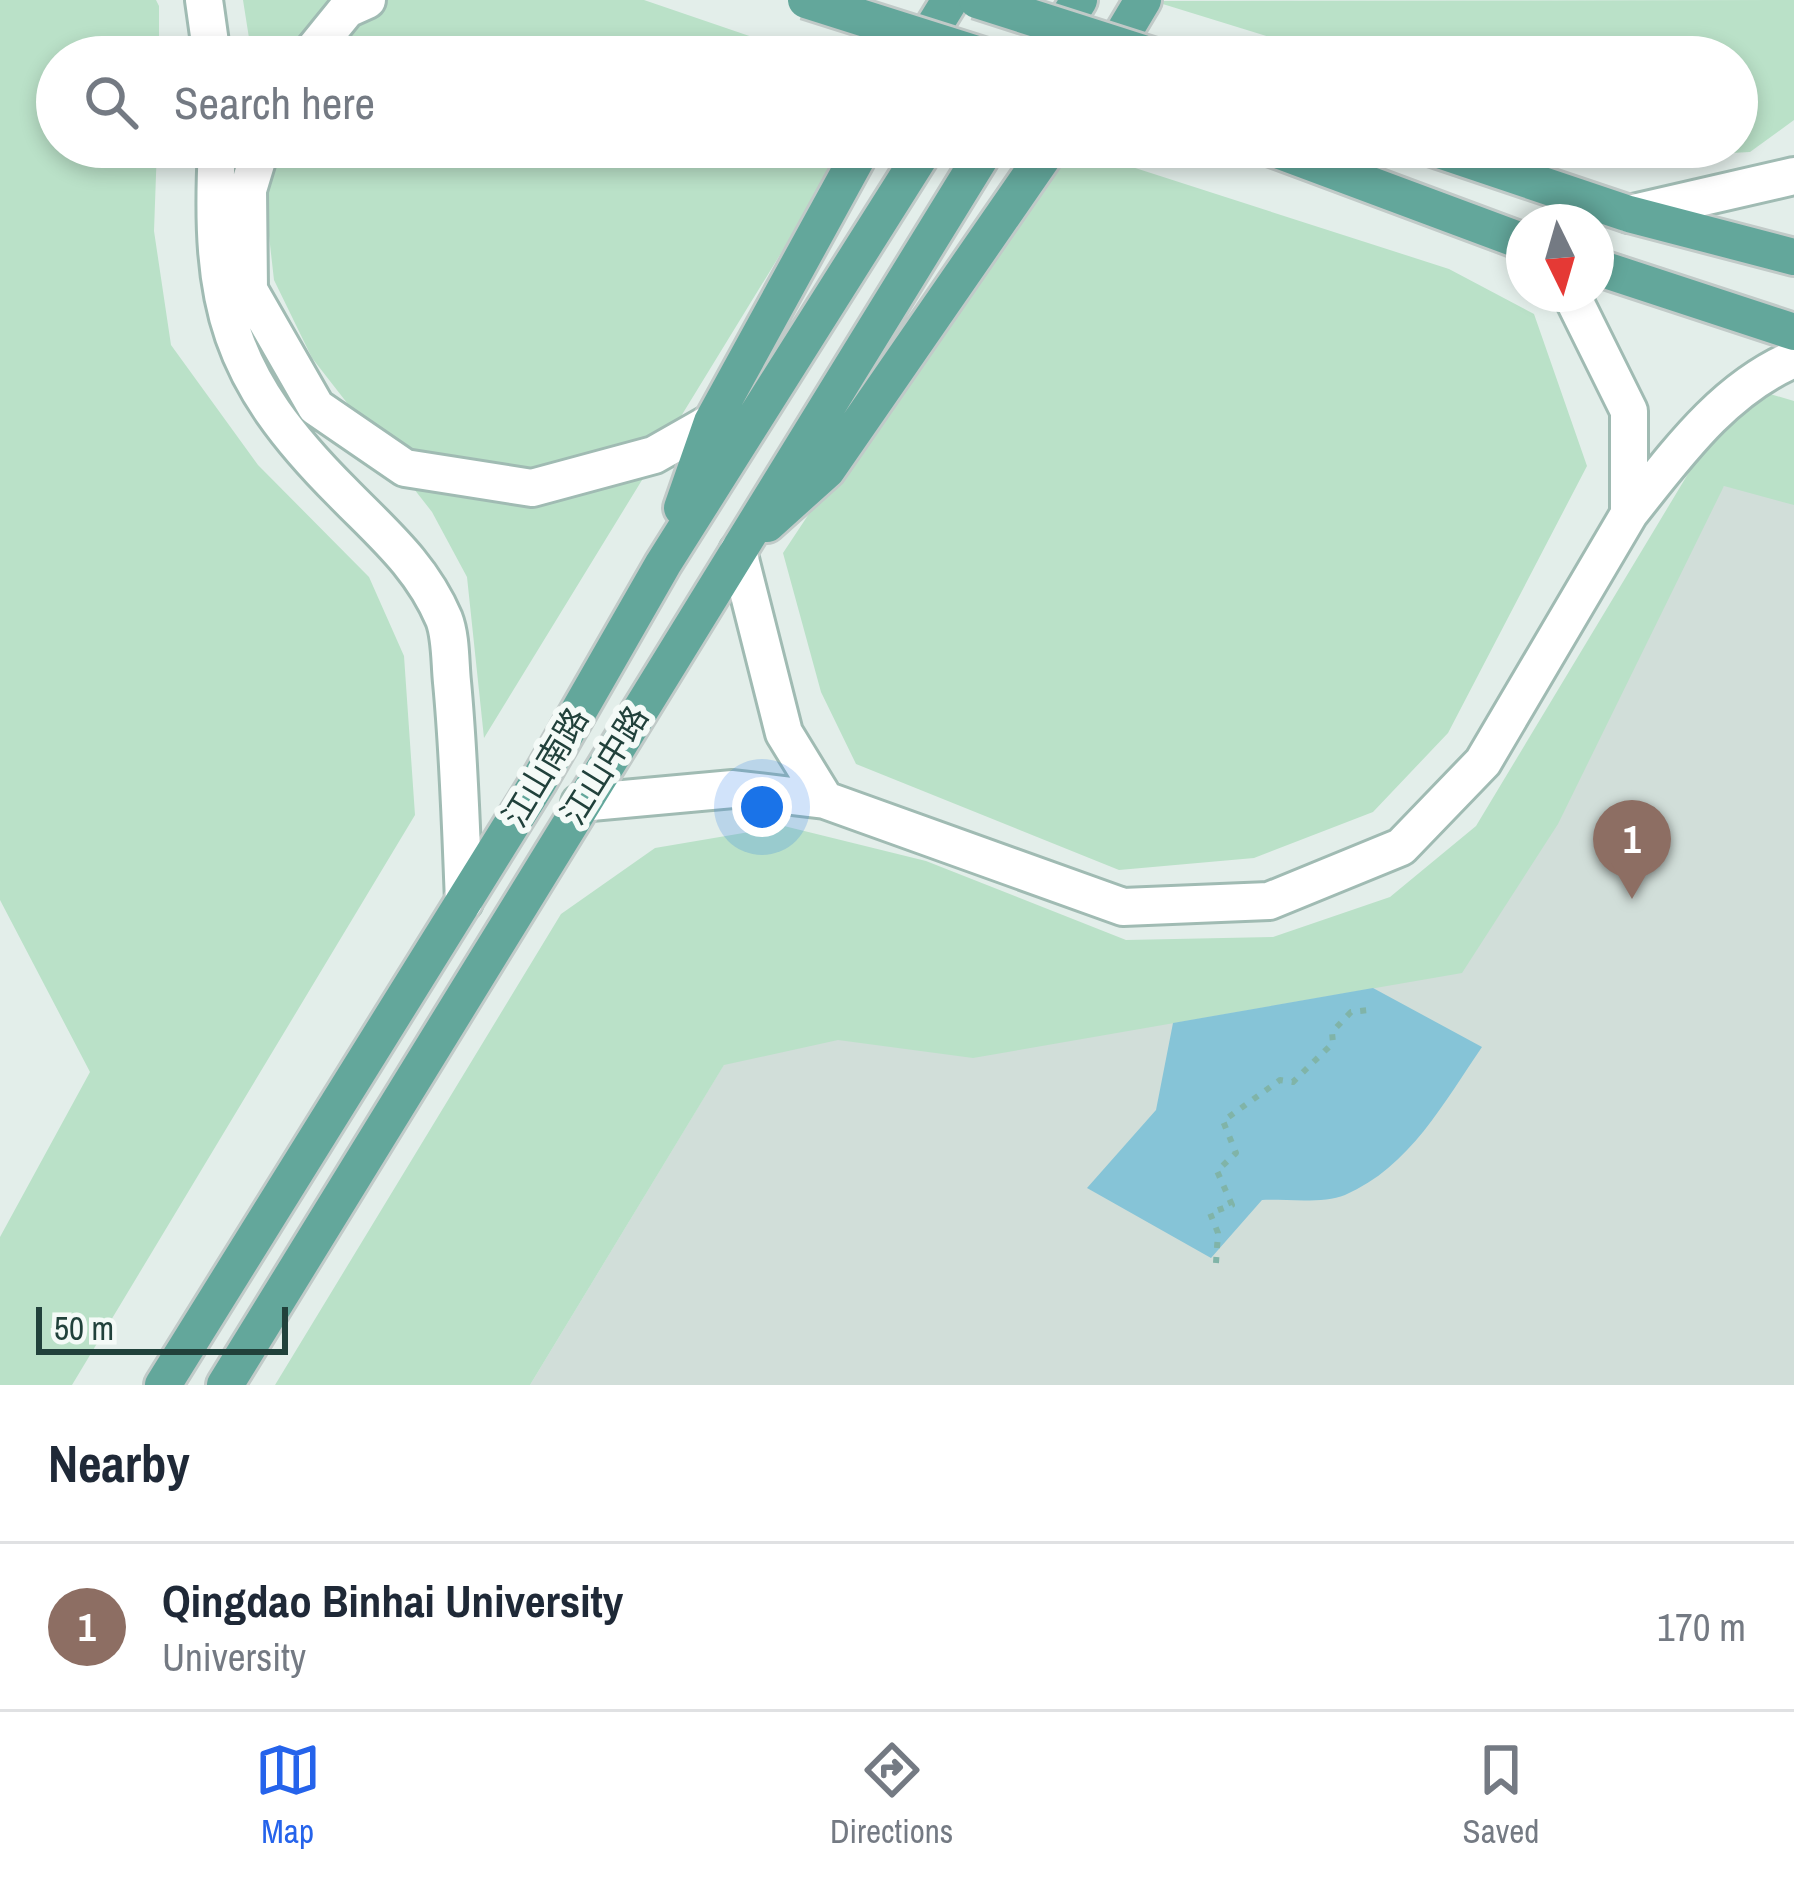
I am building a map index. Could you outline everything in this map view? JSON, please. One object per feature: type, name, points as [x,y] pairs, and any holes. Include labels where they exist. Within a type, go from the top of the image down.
[{"type":"main road","points":[[204,0],[209,36]]},
{"type":"main road","points":[[325,36],[347,10],[367,0]]},
{"type":"main road","points":[[806,0],[918,36]]},
{"type":"main road","points":[[928,36],[950,0]]},
{"type":"main road","points":[[977,0],[1089,36]]},
{"type":"main road","points":[[996,36],[1016,0]]},
{"type":"main road","points":[[1057,36],[1079,0]]},
{"type":"main road","points":[[1122,36],[1143,0]]},
{"type":"main road","points":[[216,168],[212,235],[224,321],[259,398],[338,489],[412,560],[446,623],[459,752],[464,902]]},
{"type":"main road","points":[[255,168],[248,190],[249,290],[316,406],[405,468],[532,488],[654,455],[712,422]]},
{"type":"main road","points":[[663,564],[712,422],[851,168]]},
{"type":"main road","name":"江山南路","points":[[163,1385],[464,902],[663,564],[913,168]]},
{"type":"main road","name":"江山中路","points":[[225,1385],[974,168]]},
{"type":"main road","points":[[825,800],[784,733],[738,551],[827,470],[1036,168]]},
{"type":"main road","points":[[1325,168],[1506,235]]},
{"type":"main road","points":[[1492,168],[1629,214],[1794,257]]},
{"type":"main road","points":[[1629,214],[1794,176]]},
{"type":"main road","points":[[1614,273],[1794,332]]},
{"type":"main road","points":[[1580,312],[1628,411],[1629,514]]},
{"type":"main road","points":[[580,803],[733,788],[825,800],[1123,907],[1269,901],[1401,848],[1483,762],[1629,514],[1685,443],[1742,388],[1794,359]]},
{"type":"path","points":[[1216,1264],[1218,1233],[1210,1213],[1232,1204],[1217,1171],[1236,1154],[1222,1121],[1280,1080],[1294,1082],[1316,1066],[1333,1043],[1332,1032],[1351,1012],[1369,1010]]},
{"type":"shaded area","points":[[1764,421],[1794,429],[1794,1385],[530,1385],[840,873],[1173,986],[1453,925]]},
{"type":"green space","points":[[0,0],[156,0],[159,36],[36,36],[36,168],[156,168],[154,231],[171,345],[258,465],[369,577],[404,656],[415,815],[72,1385],[0,1385],[0,1237],[90,1072],[0,900]]},
{"type":"green space","points":[[243,0],[644,0],[749,36],[249,36]]},
{"type":"green space","points":[[1794,0],[1794,120],[1758,146],[1758,36],[1266,36],[1153,1]]},
{"type":"green space","points":[[261,168],[833,168],[484,738],[467,577],[432,512],[312,358],[274,280]]},
{"type":"green space","points":[[1038,168],[1135,168],[1449,269],[1506,299],[1506,312],[1534,314],[1587,466],[1448,733],[1373,812],[1254,858],[1119,870],[856,764],[821,692],[783,553]]},
{"type":"green space","points":[[1770,394],[1794,401],[1794,505],[1724,486],[1558,824],[1462,973],[973,1058],[838,1040],[724,1065],[530,1385],[275,1385],[561,914],[655,848],[784,826],[926,861],[1126,940],[1273,937],[1390,897],[1476,826],[1706,444]]},
{"type":"water","points":[[1373,988],[1482,1047],[1424,1131],[1368,1183],[1326,1199],[1262,1200],[1211,1258],[1087,1188],[1156,1110],[1173,1023]]},
{"type":"place","name":"Qingdao Binhai University","points":[[1632,899]]}]
